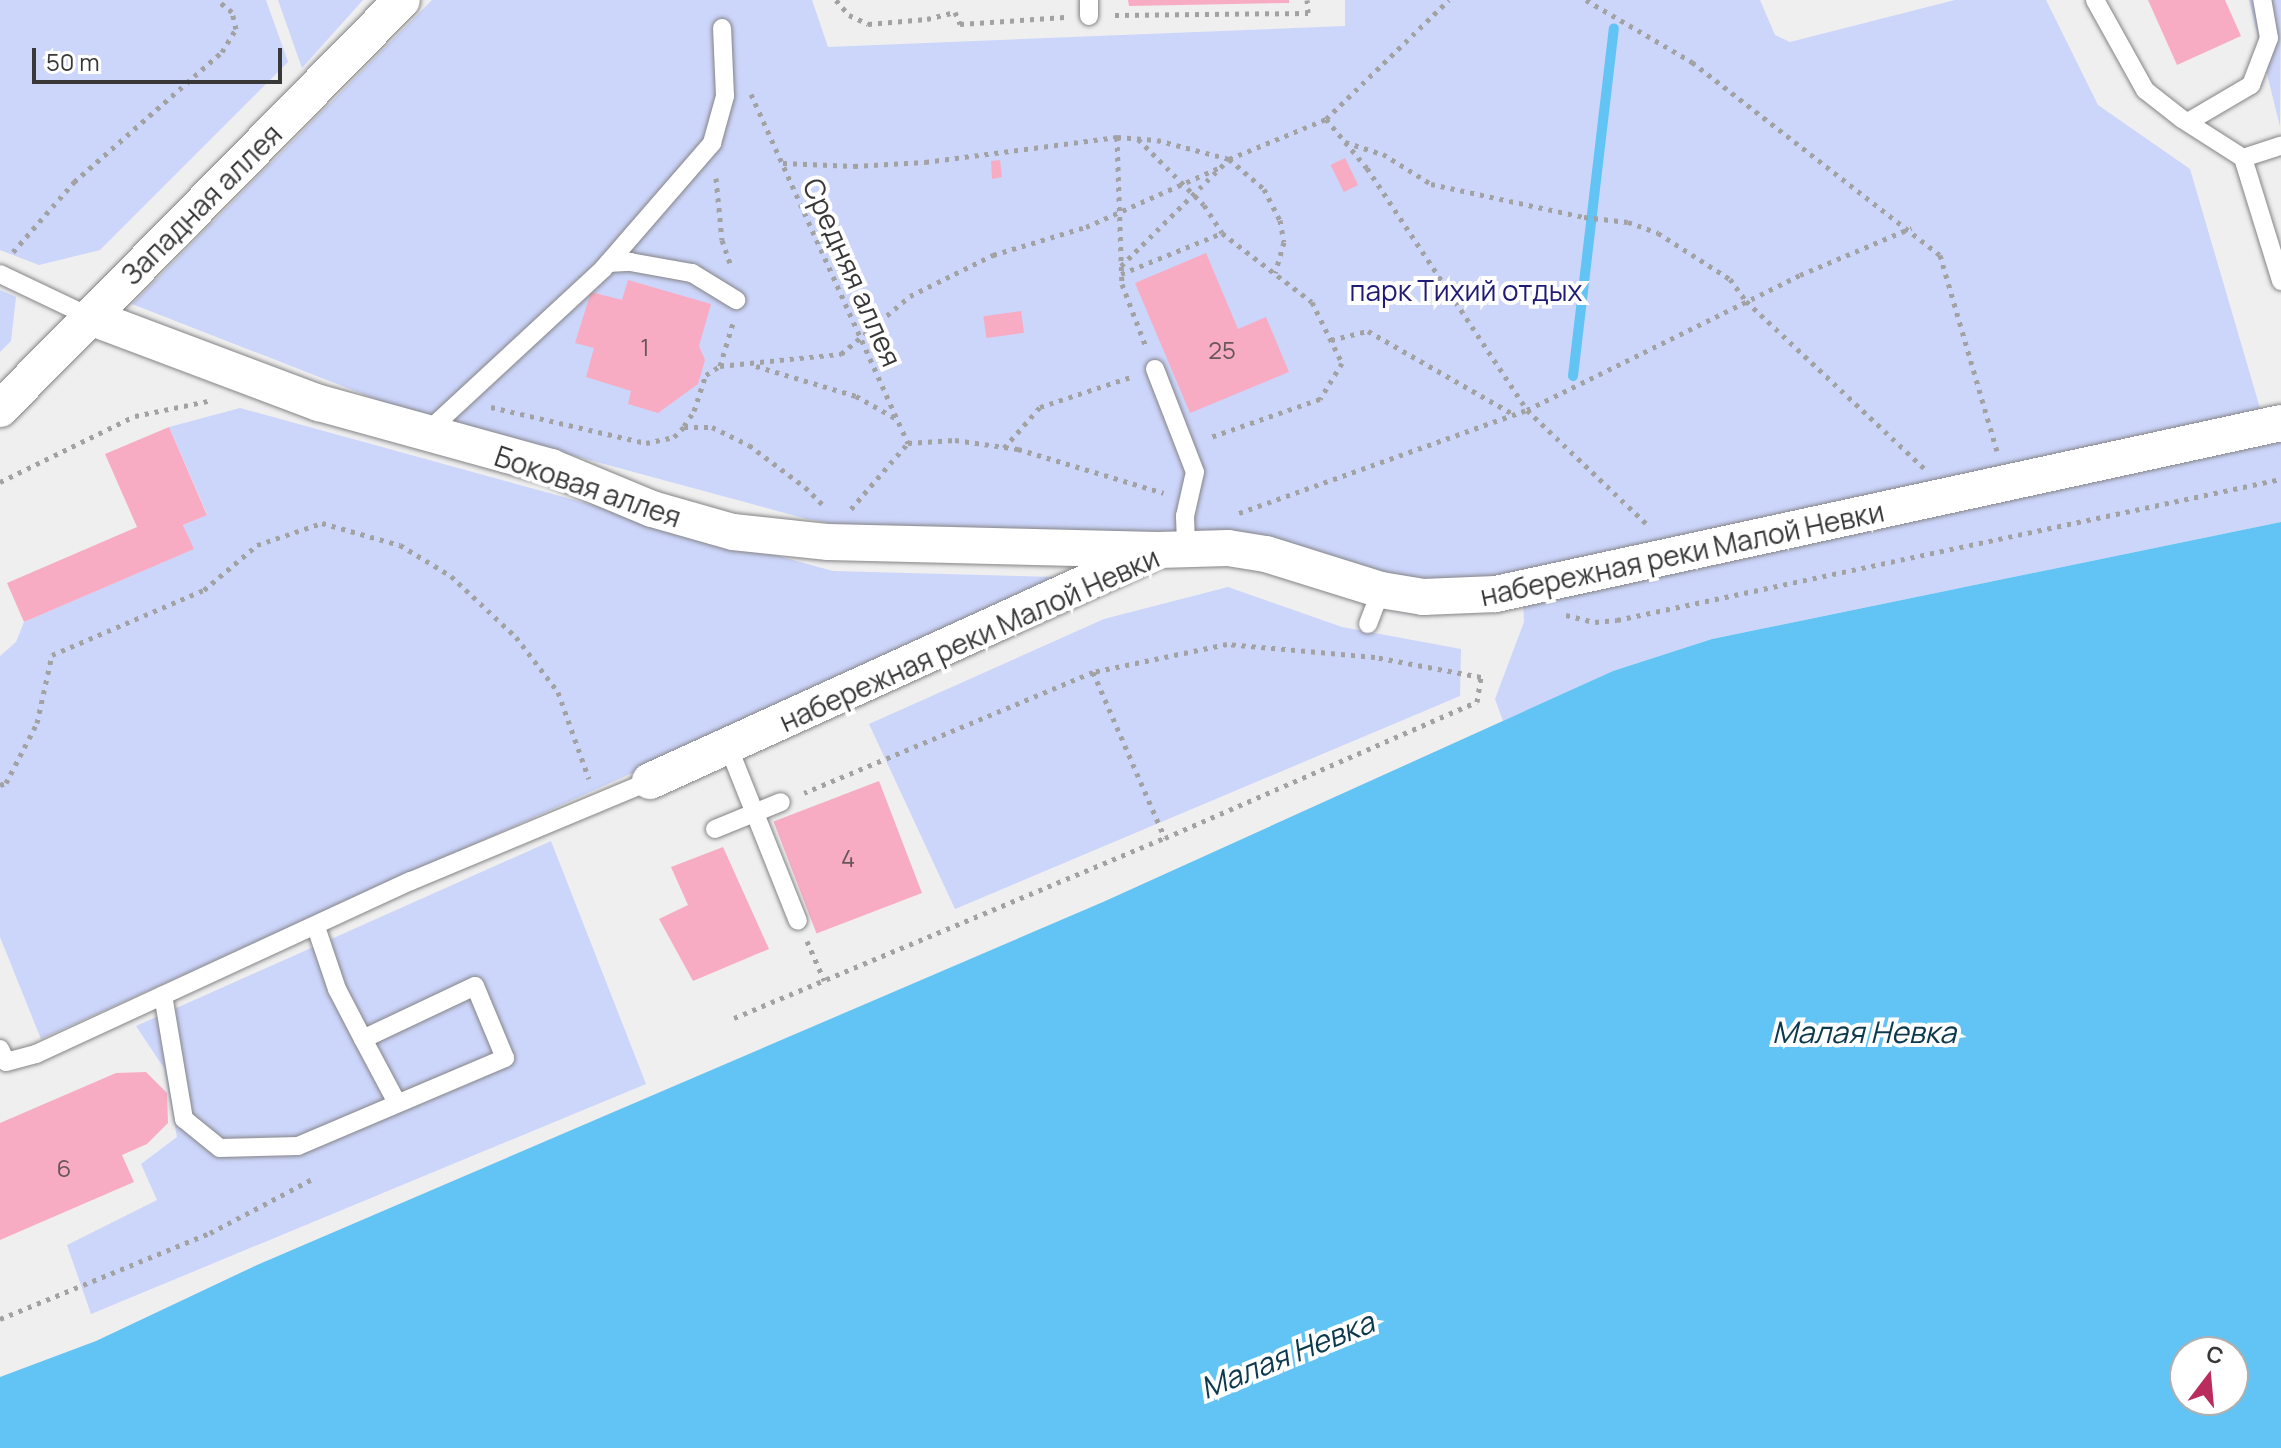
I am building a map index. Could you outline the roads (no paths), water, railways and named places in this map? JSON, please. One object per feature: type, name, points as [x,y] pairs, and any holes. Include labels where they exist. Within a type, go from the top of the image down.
[{"type":"street","name":"Западная аллея","points":[[0,409],[402,0]]},
{"type":"street","name":"Боковая аллея","points":[[90,317],[319,403],[424,435],[551,467],[693,523],[784,540],[834,532],[1172,550]]},
{"type":"street","name":"набережная реки Малой Невки","points":[[650,781],[1172,550],[1228,548],[1266,554],[1381,590],[1423,597],[1496,594],[2281,423]]},
{"type":"lane","points":[[2095,0],[2145,90],[2243,158],[2281,281]]},
{"type":"lane","points":[[2188,122],[2251,85],[2269,38],[2262,0]]},
{"type":"lane","points":[[424,435],[608,263],[712,143],[725,96],[722,28]]},
{"type":"lane","points":[[2243,158],[2281,146]]},
{"type":"lane","points":[[608,263],[630,262],[692,273],[736,300]]},
{"type":"lane","name":"Боковая аллея","points":[[1,274],[90,317]]},
{"type":"lane","points":[[1155,369],[1195,472],[1184,527],[1172,550]]},
{"type":"lane","points":[[1368,624],[1381,590]]},
{"type":"lane","points":[[728,746],[798,921]]},
{"type":"lane","points":[[0,1049],[6,1062],[36,1054],[411,881],[650,781]]},
{"type":"lane","points":[[715,829],[781,802]]},
{"type":"lane","points":[[316,927],[337,989],[397,1103]]},
{"type":"lane","points":[[163,995],[184,1119],[220,1148],[298,1146],[505,1058],[475,986],[363,1039]]},
{"type":"water","name":"Малая Невка","points":[[2281,522],[2281,1448],[0,1448],[0,1377],[96,1341],[257,1265],[1103,902],[1613,671],[1712,639]]},
{"type":"waterway","points":[[1573,376],[1614,28]]},
{"type":"park label","name":"парк Тихий отдых","points":[[1466,290]]}]
